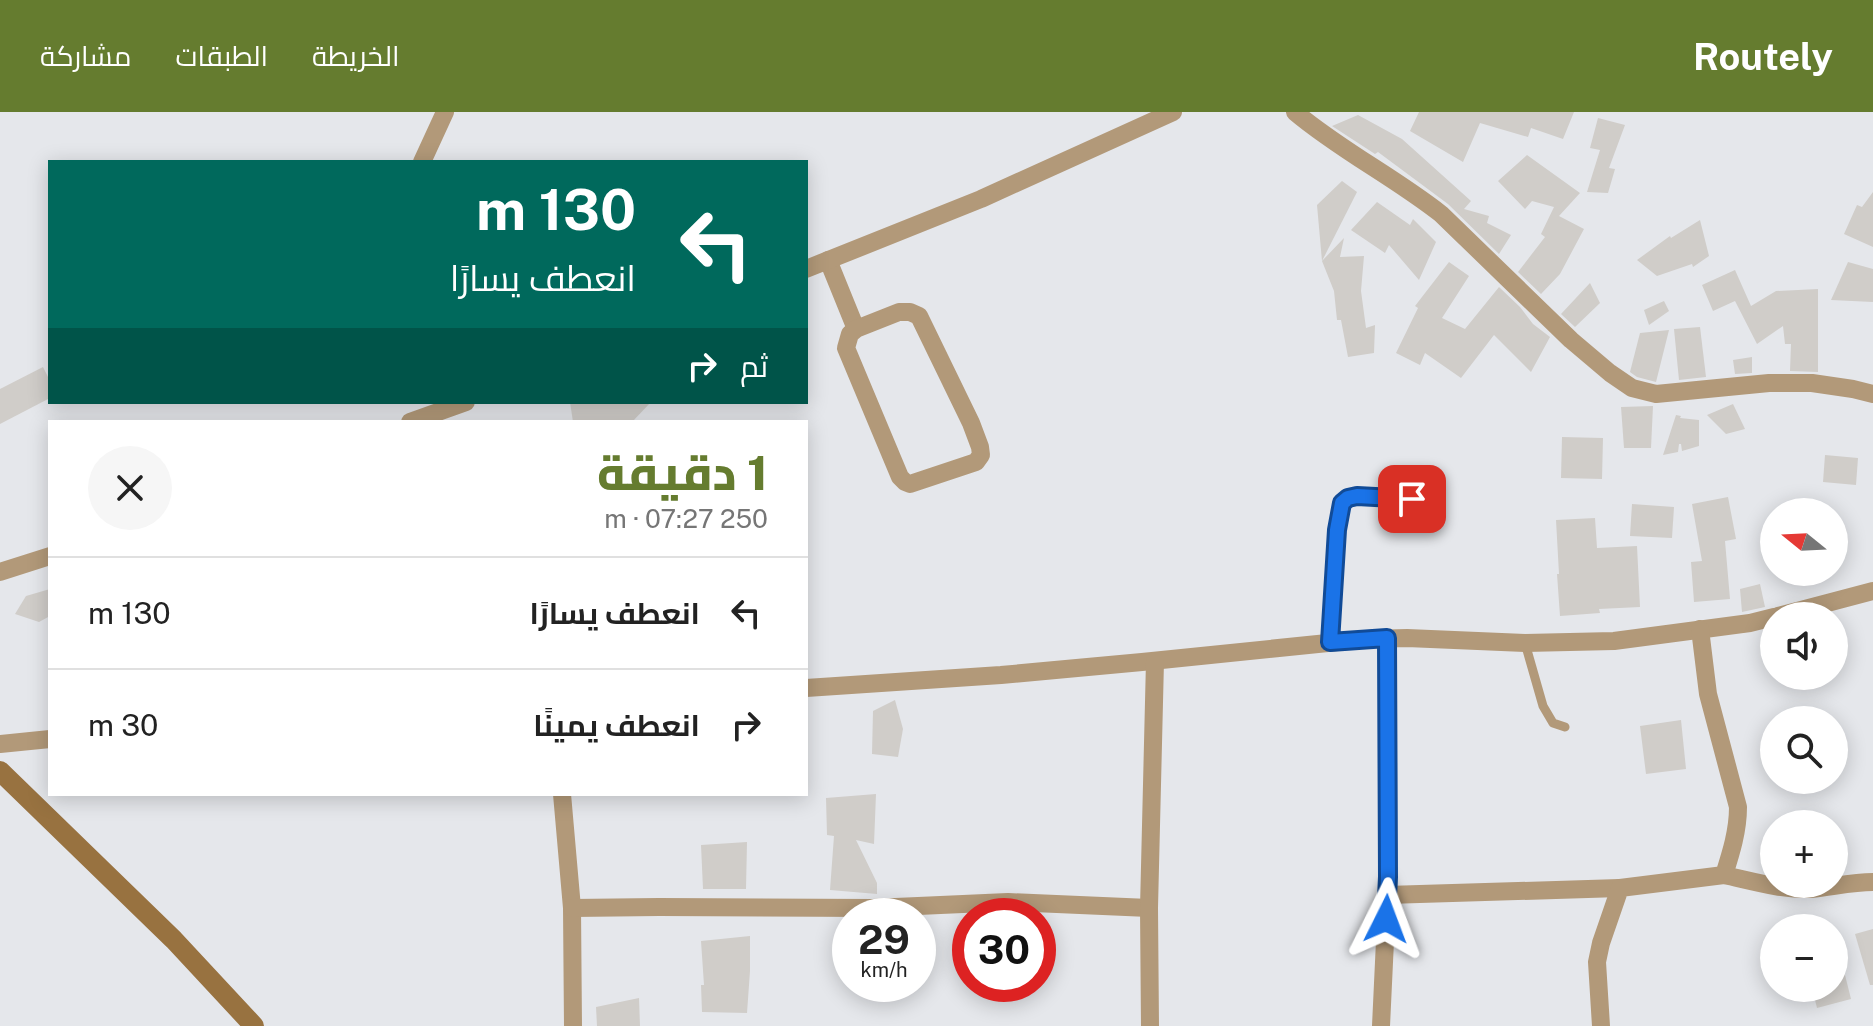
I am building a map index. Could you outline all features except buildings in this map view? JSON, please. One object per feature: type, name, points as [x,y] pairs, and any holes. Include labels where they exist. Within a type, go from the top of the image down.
[{"type":"street","points":[[423,160],[445,112]]},
{"type":"street","points":[[808,268],[981,199],[1173,112]]},
{"type":"street","points":[[1295,112],[1316,130],[1441,214],[1571,340],[1632,388],[1656,394],[1769,383],[1812,383],[1873,394]]},
{"type":"street","points":[[828,260],[856,329]]},
{"type":"street","points":[[899,312],[919,316],[971,423],[980,447],[981,455],[976,462],[910,484],[900,477],[846,348],[850,334],[856,329],[899,312]]},
{"type":"street","points":[[413,420],[434,408],[455,404]]},
{"type":"street","points":[[0,572],[48,557]]},
{"type":"street","points":[[1830,602],[1873,591]]},
{"type":"street","points":[[808,688],[1001,675],[1387,638],[1525,643],[1614,641],[1760,620]]},
{"type":"street","points":[[1700,629],[1708,694],[1738,807],[1738,823],[1724,875]]},
{"type":"street","points":[[1381,1026],[1387,895],[1387,638]]},
{"type":"street","points":[[1150,1026],[1149,908],[1155,661]]},
{"type":"street","points":[[0,744],[48,739]]},
{"type":"street","points":[[0,771],[174,940],[254,1026]]},
{"type":"street","points":[[562,796],[572,908],[573,1026]]},
{"type":"street","points":[[1387,895],[1620,888],[1724,875],[1809,889],[1873,882]]},
{"type":"street","points":[[1601,1026],[1597,962],[1620,888]]},
{"type":"street","points":[[572,908],[873,908],[1008,902],[1149,908]]},
{"type":"lane","points":[[1330,642],[1337,530],[1342,503],[1357,496],[1439,501]]},
{"type":"lane","points":[[1525,643],[1543,706],[1553,723],[1565,727]]},
{"type":"route","points":[[1386,919],[1387,638],[1330,642],[1337,530],[1342,503],[1357,496],[1412,499]]}]
